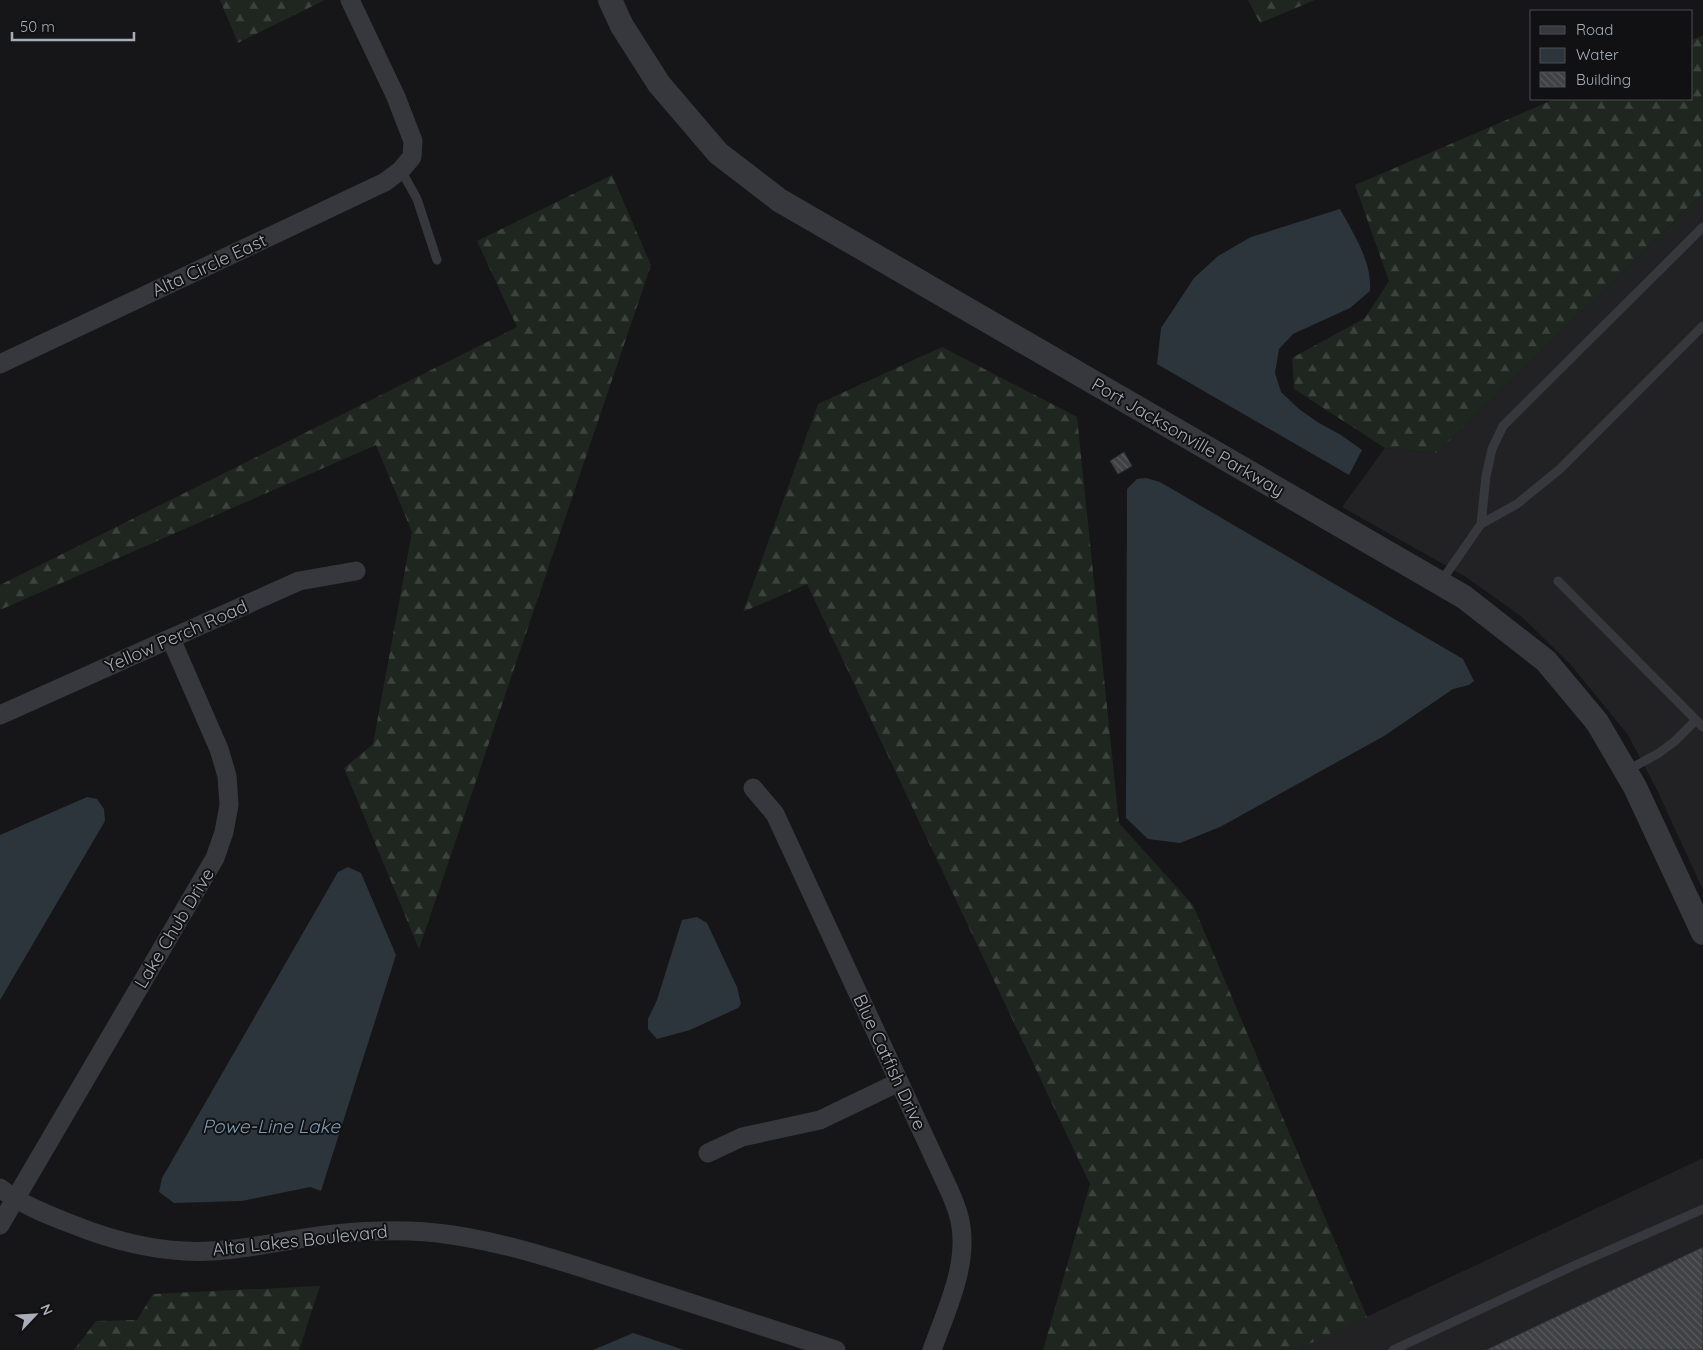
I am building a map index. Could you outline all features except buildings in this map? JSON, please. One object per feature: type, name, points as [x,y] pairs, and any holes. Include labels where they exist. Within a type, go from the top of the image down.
[{"type":"street","points":[[350,0],[413,140],[407,164]]},
{"type":"street","name":"Port Jacksonville Parkway","points":[[610,0],[622,26],[659,84],[718,153],[779,200],[1464,597],[1546,661],[1597,722],[1626,771],[1698,907],[1703,933]]},
{"type":"street","name":"Alta Circle East","points":[[0,364],[385,182],[407,164]]},
{"type":"street","name":"Yellow Perch Road","points":[[0,715],[299,581],[356,571]]},
{"type":"street","name":"Lake Chub Drive","points":[[0,1225],[7,1194],[215,858],[224,832],[229,804],[227,776],[220,749],[171,639]]},
{"type":"street","name":"Blue Catfish Drive","points":[[753,788],[775,814],[900,1082],[959,1214],[962,1234],[959,1272],[932,1350]]},
{"type":"street","points":[[708,1153],[742,1137],[820,1120],[900,1082]]},
{"type":"street","name":"Alta Lakes Boulevard","points":[[7,1194],[56,1218],[103,1236],[149,1248],[185,1251],[221,1250],[334,1234],[399,1230],[453,1235],[512,1248],[578,1266],[836,1350]]},
{"type":"lane","points":[[407,164],[437,260]]},
{"type":"lane","points":[[1481,524],[1486,476],[1492,449],[1503,426],[1703,227]]},
{"type":"lane","points":[[1440,583],[1481,524],[1517,504],[1560,469],[1703,326]]},
{"type":"lane","points":[[1558,582],[1700,723],[1659,753],[1626,771]]},
{"type":"lane","points":[[1393,1350],[1703,1208]]},
{"type":"shaded area","points":[[1703,193],[1703,890],[1658,792],[1628,735],[1570,664],[1522,617],[1466,577],[1342,507],[1385,448],[1437,453]]},
{"type":"shaded area","points":[[1703,1158],[1703,1350],[1296,1350]]},
{"type":"green space","points":[[220,0],[325,0],[238,43]]},
{"type":"green space","points":[[1248,0],[1315,0],[1260,23]]},
{"type":"green space","points":[[1703,35],[1703,193],[1437,453],[1385,448],[1294,389],[1292,358],[1365,318],[1389,281],[1355,185],[1553,100],[1693,100],[1693,40]]},
{"type":"green space","points":[[612,175],[651,265],[419,949],[344,768],[373,744],[412,532],[376,445],[0,610],[0,585],[517,327],[477,241]]},
{"type":"green space","points":[[942,347],[1077,417],[1119,823],[1193,905],[1367,1317],[1296,1350],[1043,1350],[1090,1184],[807,584],[743,612],[818,404]]},
{"type":"green space","points":[[320,1286],[299,1350],[74,1350],[96,1321],[137,1320],[153,1294]]},
{"type":"water","points":[[1340,209],[1361,248],[1368,269],[1370,291],[1350,308],[1293,334],[1279,349],[1275,373],[1281,392],[1299,409],[1362,450],[1349,475],[1157,364],[1161,328],[1194,278],[1218,256],[1251,237]]},
{"type":"water","points":[[1146,478],[1160,482],[1463,659],[1474,681],[1469,685],[1453,689],[1384,736],[1220,827],[1180,843],[1148,839],[1126,818],[1127,489],[1137,479]]},
{"type":"water","points":[[87,797],[97,799],[104,809],[105,821],[0,1000],[0,835]]},
{"type":"water","name":"Powe-Line Lake","points":[[348,867],[361,873],[396,955],[321,1191],[310,1187],[242,1201],[174,1203],[159,1192],[162,1178],[338,872]]},
{"type":"water","points":[[697,917],[707,923],[737,987],[741,1004],[738,1008],[690,1030],[657,1039],[648,1029],[648,1019],[657,1000],[682,920]]},
{"type":"water","points":[[633,1333],[684,1350],[593,1350]]}]
